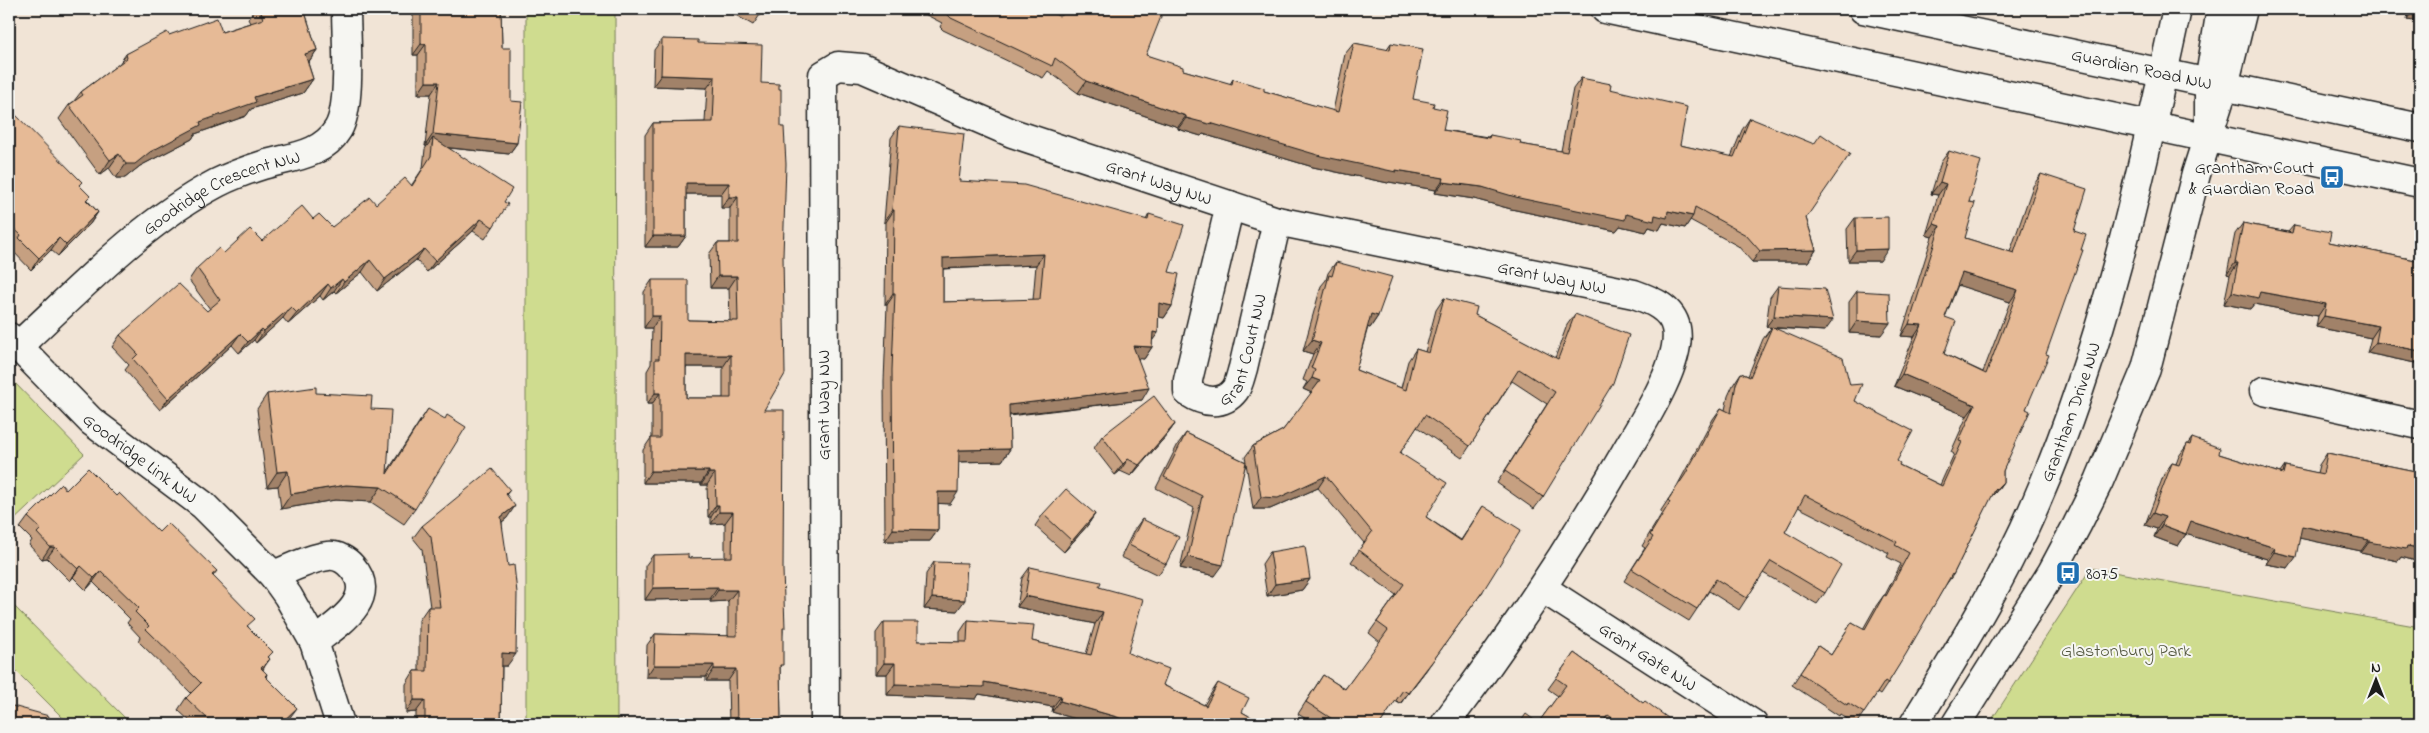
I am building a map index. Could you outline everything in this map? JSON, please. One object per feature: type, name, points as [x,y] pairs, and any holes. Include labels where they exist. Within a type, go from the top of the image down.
[{"type":"street","name":"Goodridge Crescent NW","points":[[13,342],[143,232],[178,206],[219,182],[262,166],[311,153],[332,138],[343,118],[345,102],[346,9]]},
{"type":"street","points":[[1605,9],[2209,137],[2420,184]]},
{"type":"street","name":"Guardian Road NW","points":[[1863,9],[2420,128]]},
{"type":"street","name":"Grantham Drive NW","points":[[1914,724],[1999,580],[2036,504],[2070,418],[2097,337],[2152,125],[2178,9]]},
{"type":"street","points":[[1956,724],[2052,572],[2107,464],[2146,369],[2196,174],[2209,137],[2216,85],[2221,9]]},
{"type":"street","points":[[2216,85],[2243,9]]},
{"type":"street","name":"Grant Way NW","points":[[825,724],[823,75],[838,66],[862,68],[1012,133],[1277,221],[1634,294],[1657,304],[1674,319],[1677,343],[1674,360],[1651,406],[1600,496],[1542,588],[1445,724]]},
{"type":"street","name":"Grant Court NW","points":[[1230,205],[1188,380],[1188,392],[1198,399],[1213,402],[1226,398],[1235,390],[1243,368],[1277,221]]},
{"type":"street","name":"Goodridge Link NW","points":[[13,342],[92,421],[204,505],[273,575],[288,596],[314,642],[340,724]]},
{"type":"street","points":[[2264,391],[2420,425]]},
{"type":"street","points":[[273,575],[317,558],[330,556],[341,558],[356,572],[360,584],[358,602],[345,618],[314,642]]},
{"type":"street","name":"Grant Gate NW","points":[[1542,588],[1753,724]]},
{"type":"green space","points":[[526,9],[615,9],[617,724],[526,724]]},
{"type":"green space","points":[[9,377],[84,454],[9,525]]},
{"type":"green space","name":"Glastonbury Park","points":[[2091,568],[2420,627],[2420,724],[1989,724]]},
{"type":"green space","points":[[9,601],[131,724],[69,724],[9,664]]},
{"type":"building","points":[[260,9],[304,9],[317,50],[305,54],[313,79],[254,97],[256,102],[200,122],[201,125],[150,152],[135,164],[126,164],[119,154],[110,160],[69,105],[83,95],[81,92],[127,58],[126,54],[167,32],[169,35],[217,18],[222,32],[263,19]]},
{"type":"building","points":[[421,9],[501,9],[502,48],[511,48],[511,101],[522,102],[517,143],[433,134],[439,82],[426,82],[426,44],[421,44]]},
{"type":"building","points":[[754,9],[764,9],[762,13]]},
{"type":"building","points":[[945,9],[1035,9],[1044,13],[1045,10],[1059,16],[1074,9],[1164,9],[1146,55],[1183,67],[1183,70],[1232,84],[1233,79],[1264,88],[1264,91],[1338,112],[1354,43],[1390,50],[1391,43],[1423,49],[1413,99],[1434,103],[1433,107],[1447,110],[1443,130],[1489,138],[1490,135],[1521,141],[1520,144],[1567,152],[1581,78],[1611,84],[1610,89],[1687,107],[1680,145],[1734,157],[1750,118],[1814,144],[1821,134],[1850,154],[1806,218],[1816,250],[1760,251],[1746,235],[1695,207],[1693,216],[1668,211],[1667,218],[1655,215],[1654,221],[1626,214],[1625,220],[1519,198],[1482,187],[1443,182],[1444,178],[1396,170],[1396,172],[1321,156],[1210,123],[1186,118],[1186,116],[1086,81],[1055,58],[1052,66],[951,18],[948,15],[950,12]]},
{"type":"building","points":[[662,39],[698,40],[698,43],[762,45],[761,83],[779,84],[779,89],[781,89],[781,127],[784,127],[786,164],[783,256],[785,374],[764,410],[784,410],[783,570],[785,628],[783,628],[783,665],[780,665],[781,724],[737,724],[736,669],[714,669],[714,665],[654,665],[655,634],[737,636],[737,590],[718,590],[718,587],[653,588],[653,555],[688,554],[688,558],[732,557],[733,512],[719,512],[719,505],[716,505],[715,473],[709,473],[709,471],[651,471],[651,438],[660,438],[660,393],[655,393],[655,359],[659,359],[660,316],[652,316],[652,280],[688,280],[688,320],[738,321],[737,276],[718,276],[717,243],[738,243],[738,197],[729,197],[729,183],[686,183],[686,236],[653,236],[653,123],[713,122],[715,77],[661,75]],"holes":[[[686,355],[731,355],[731,398],[686,398]]]},
{"type":"building","points":[[9,108],[82,182],[79,185],[90,196],[86,200],[98,212],[66,245],[59,238],[39,258],[19,238],[21,235],[9,224]]},
{"type":"building","points":[[899,126],[964,134],[959,181],[1024,185],[1148,220],[1149,214],[1184,225],[1169,272],[1179,274],[1172,306],[1159,303],[1158,333],[1153,332],[1152,347],[1133,346],[1149,388],[1009,405],[1010,449],[959,450],[958,492],[938,492],[938,530],[893,529],[892,370],[895,293],[893,293],[894,210],[892,210]],"holes":[[[1044,254],[1040,299],[943,302],[943,258]]]},
{"type":"building","points":[[433,138],[512,189],[504,202],[508,204],[493,227],[481,219],[435,261],[424,249],[385,279],[370,260],[344,282],[342,279],[331,288],[328,284],[297,313],[291,307],[264,331],[262,329],[248,342],[240,334],[168,399],[133,359],[138,354],[120,335],[177,285],[179,284],[207,311],[220,300],[197,268],[219,248],[224,253],[250,229],[262,241],[302,206],[313,219],[319,214],[332,227],[370,197],[376,204],[405,178],[412,186],[431,156]]},
{"type":"building","points":[[1949,151],[1981,161],[1969,202],[1975,203],[1965,238],[2014,253],[2041,174],[2087,189],[2074,231],[2086,235],[2081,250],[2083,250],[2046,354],[2049,355],[2026,409],[2030,411],[2003,471],[2003,482],[1995,490],[1953,575],[1906,654],[1888,683],[1885,681],[1864,713],[1848,703],[1847,705],[1800,673],[1818,646],[1831,655],[1852,622],[1865,629],[1884,595],[1886,596],[1909,553],[1895,545],[1897,542],[1805,495],[1785,532],[1841,565],[1825,593],[1771,561],[1747,598],[1716,579],[1697,609],[1632,569],[1653,537],[1650,535],[1670,502],[1668,500],[1685,475],[1721,408],[1731,413],[1736,384],[1741,373],[1750,377],[1772,327],[1843,358],[1850,385],[1862,384],[1855,401],[1913,431],[1897,461],[1900,463],[1899,465],[1942,486],[1962,442],[1959,441],[1975,405],[1902,374],[1922,325],[1909,324],[1940,226],[1934,224],[1946,184],[1940,182]],"holes":[[[1962,273],[2018,290],[1986,374],[1944,354],[1956,321],[1945,317]]]},
{"type":"building","points":[[1888,217],[1888,249],[1856,250],[1855,218]]},
{"type":"building","points":[[2243,223],[2292,233],[2294,225],[2331,232],[2329,242],[2420,261],[2420,351],[2376,342],[2379,326],[2324,316],[2326,304],[2260,292],[2258,298],[2232,292],[2238,263],[2235,263]]},
{"type":"building","points":[[1336,262],[1392,277],[1378,316],[1371,314],[1356,370],[1406,390],[1416,349],[1429,353],[1444,298],[1477,307],[1475,315],[1558,359],[1575,314],[1629,335],[1613,383],[1543,497],[1505,471],[1555,392],[1519,369],[1470,446],[1425,415],[1400,453],[1447,483],[1426,517],[1461,541],[1483,506],[1521,530],[1483,591],[1435,658],[1408,693],[1403,690],[1380,724],[1340,724],[1306,702],[1323,675],[1345,689],[1388,630],[1377,622],[1404,584],[1359,550],[1372,532],[1326,476],[1278,498],[1261,497],[1253,446],[1283,430],[1320,381],[1312,378],[1315,370],[1311,368],[1321,343],[1312,340],[1329,275],[1332,276]]},
{"type":"building","points":[[1778,286],[1825,289],[1833,320],[1774,316]]},
{"type":"building","points":[[1857,291],[1889,293],[1890,323],[1857,321]]},
{"type":"building","points":[[316,387],[316,393],[372,396],[371,409],[391,410],[387,474],[428,409],[445,419],[447,415],[466,427],[415,509],[381,487],[346,485],[291,494],[288,471],[277,472],[267,394]]},
{"type":"building","points":[[1154,396],[1175,424],[1139,465],[1128,459],[1123,464],[1102,436]]},
{"type":"building","points":[[1186,433],[1246,462],[1223,565],[1188,557],[1202,496],[1164,477]]},
{"type":"building","points":[[2192,438],[2220,448],[2219,454],[2283,474],[2285,466],[2323,474],[2327,453],[2420,472],[2420,548],[2407,546],[2406,549],[2302,526],[2296,557],[2274,552],[2275,548],[2191,521],[2186,534],[2162,525],[2165,517],[2153,513],[2172,463],[2179,465],[2187,444],[2190,445]]},
{"type":"building","points":[[88,468],[116,496],[119,493],[159,532],[168,523],[217,571],[212,575],[255,619],[247,626],[273,652],[268,657],[270,659],[261,668],[267,674],[265,676],[297,708],[280,724],[213,724],[186,698],[201,683],[146,629],[149,626],[135,612],[139,608],[101,571],[94,578],[81,566],[78,569],[55,547],[50,547],[37,533],[41,529],[28,517],[61,484],[66,490]]},
{"type":"building","points":[[492,469],[510,490],[506,494],[515,506],[501,517],[508,566],[514,565],[517,593],[516,654],[502,653],[501,724],[425,724],[425,700],[414,700],[414,671],[427,671],[428,607],[440,607],[431,537],[422,526]]},
{"type":"building","points":[[1066,489],[1095,514],[1072,541],[1043,514]]},
{"type":"building","points":[[1142,519],[1179,537],[1166,564],[1129,545]]},
{"type":"building","points":[[1305,546],[1310,579],[1275,584],[1270,552]]},
{"type":"building","points":[[934,562],[967,563],[965,600],[932,598]]},
{"type":"building","points":[[1030,567],[1101,582],[1099,587],[1143,599],[1128,653],[1169,669],[1163,685],[1206,706],[1218,683],[1249,698],[1242,712],[1263,724],[1133,724],[1117,717],[1060,701],[1061,696],[984,682],[984,687],[895,684],[895,663],[884,663],[884,622],[918,622],[918,641],[967,642],[968,620],[1034,625],[1032,641],[1091,655],[1103,612],[1025,596]]},
{"type":"building","points":[[1574,653],[1643,703],[1645,701],[1676,724],[1624,724],[1608,715],[1601,724],[1519,724],[1526,714],[1538,723],[1566,685],[1556,678]]},
{"type":"building","points":[[9,705],[49,716],[47,724],[9,724]]},
{"type":"place","name":"Grantham Court & Guardian Road","points":[[2332,177]]},
{"type":"place","name":"8075","points":[[2068,573]]}]
